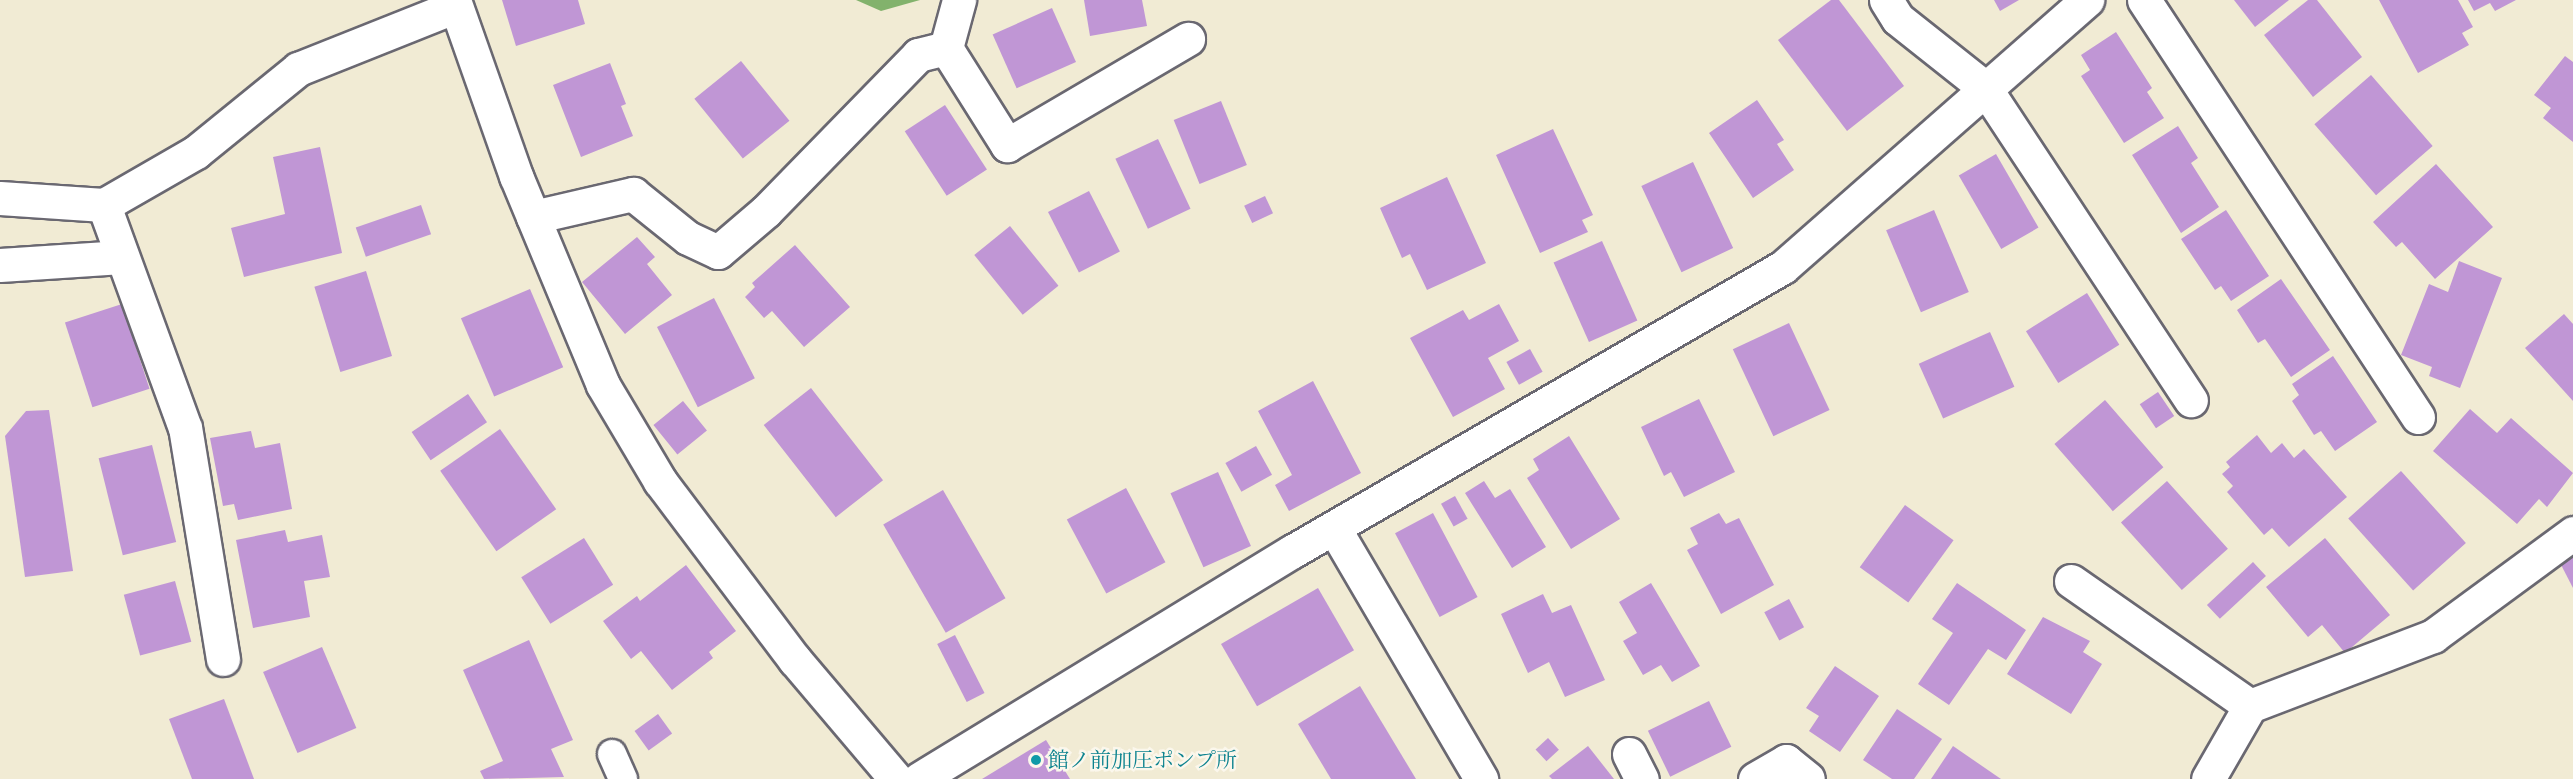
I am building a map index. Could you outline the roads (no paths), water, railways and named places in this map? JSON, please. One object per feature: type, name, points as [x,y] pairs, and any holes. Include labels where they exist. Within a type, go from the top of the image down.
[{"type":"street","points":[[959,0],[946,48],[1007,145],[1188,39]]},
{"type":"street","points":[[1886,0],[1899,19],[1985,88],[2191,400]]},
{"type":"street","points":[[919,779],[1334,528],[1783,267],[2087,0]]},
{"type":"street","points":[[2144,0],[2418,417]]},
{"type":"street","points":[[0,198],[104,205],[196,152],[298,69],[454,4],[533,217],[603,385],[660,482],[795,660],[896,779]]},
{"type":"street","points":[[533,217],[633,194],[688,238],[718,252],[766,211],[918,56],[946,48]]},
{"type":"street","points":[[104,205],[185,428],[223,659]]},
{"type":"street","points":[[0,265],[122,257]]},
{"type":"street","points":[[1334,528],[1481,779]]},
{"type":"street","points":[[2208,779],[2250,706],[2433,636],[2573,533]]},
{"type":"street","points":[[2071,581],[2250,706]]},
{"type":"street","points":[[1755,779],[1786,761],[1808,779]]},
{"type":"place","name":"館ノ前加圧ポンプ所","points":[[1036,760]]}]
